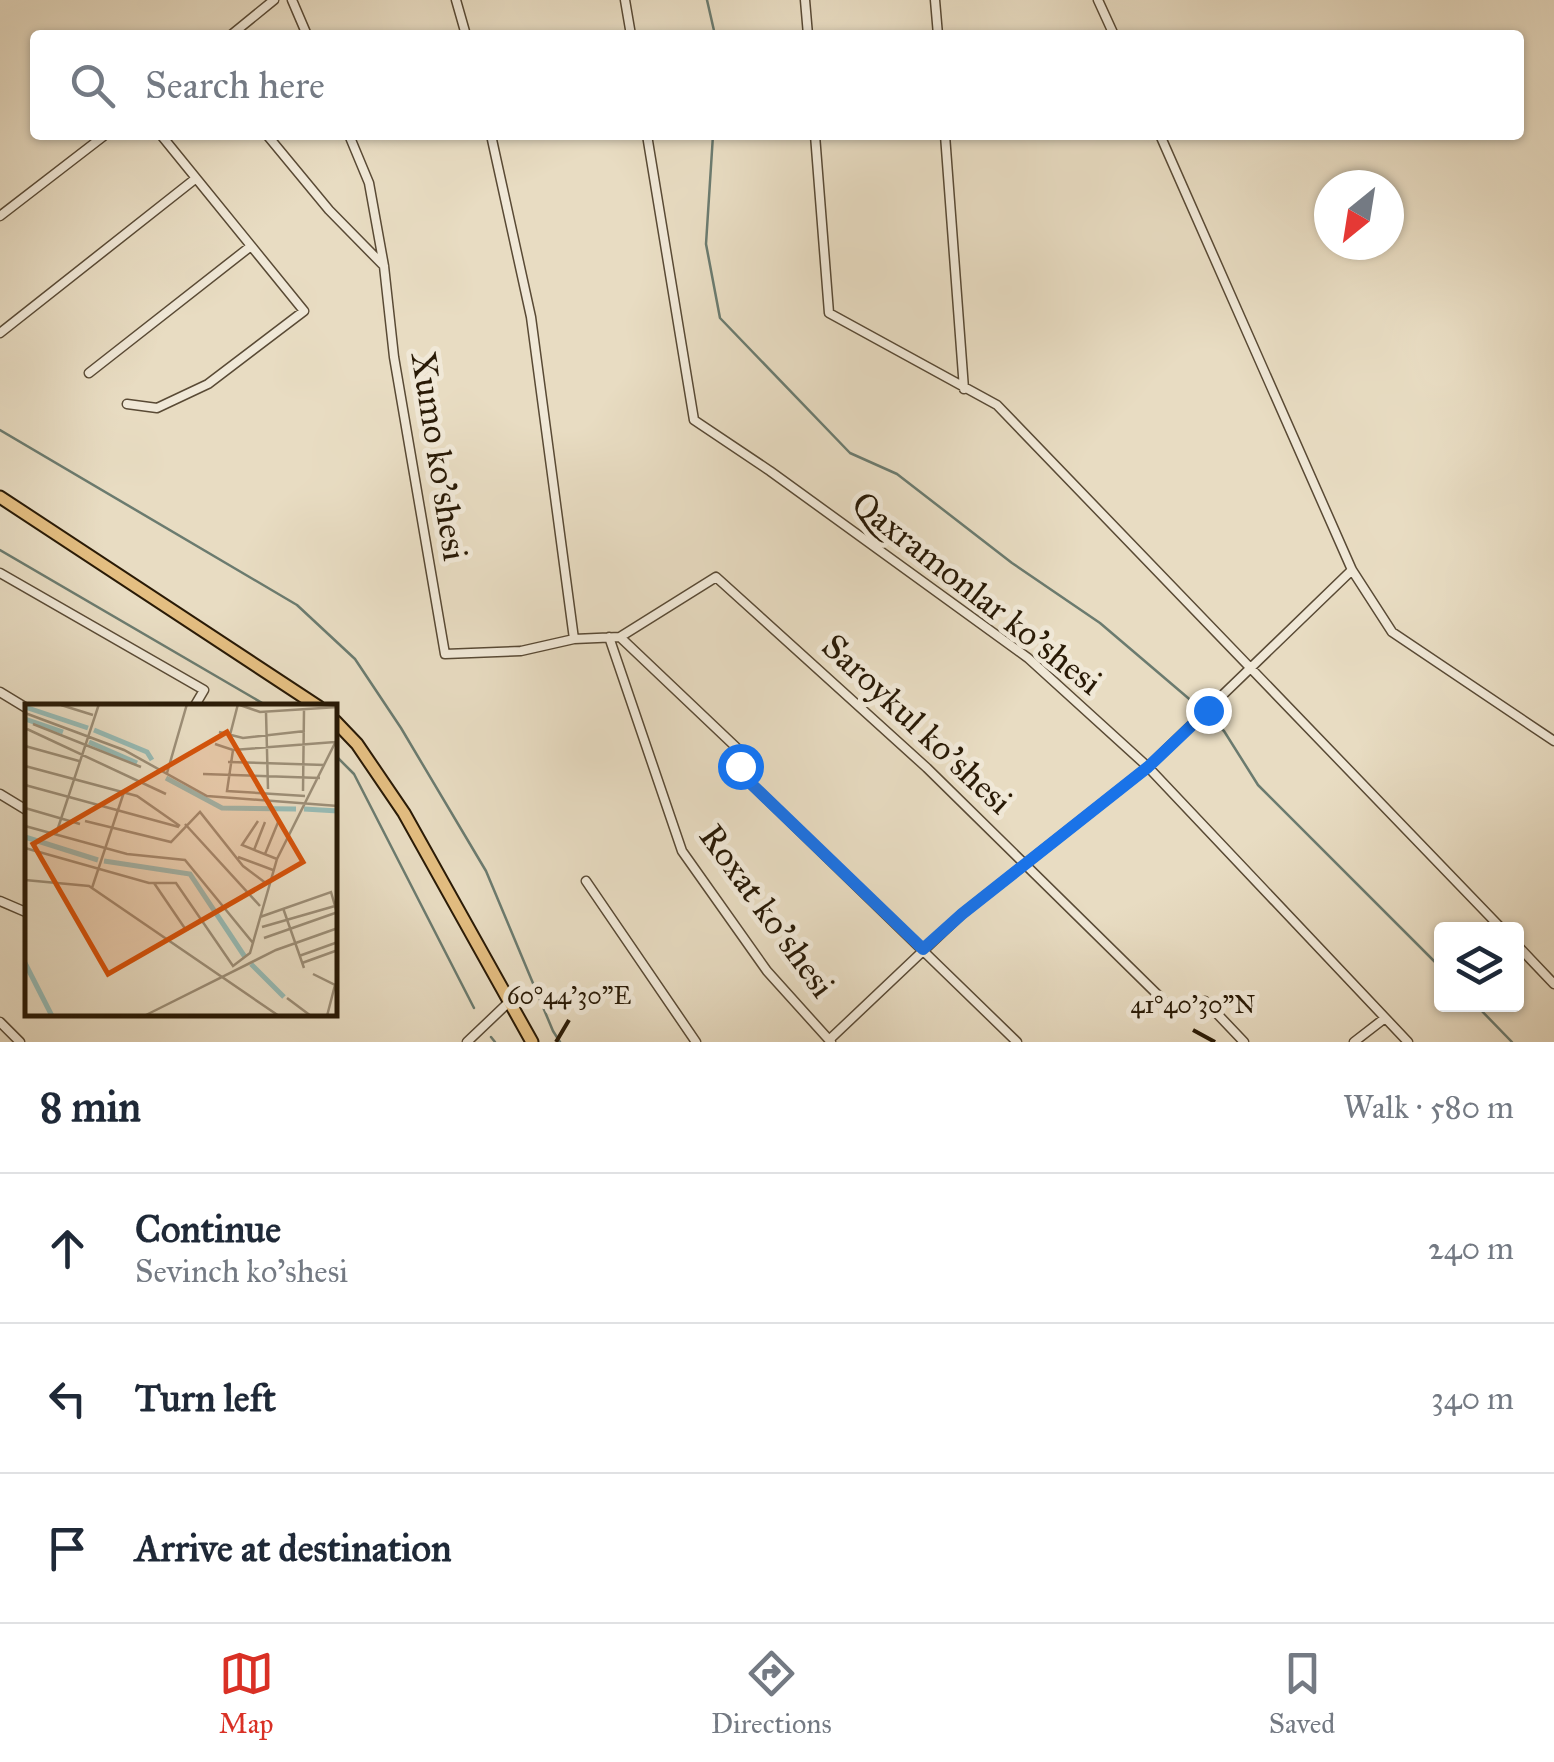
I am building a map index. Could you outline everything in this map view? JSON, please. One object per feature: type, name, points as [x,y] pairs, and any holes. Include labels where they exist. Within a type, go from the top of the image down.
[{"type":"highway","points":[[0,497],[315,704]]},
{"type":"highway","points":[[338,724],[357,744],[404,813],[532,1042]]},
{"type":"street","points":[[237,30],[274,0]]},
{"type":"street","points":[[292,0],[304,30]]},
{"type":"street","points":[[456,0],[465,30]]},
{"type":"street","points":[[625,0],[630,30]]},
{"type":"street","points":[[805,0],[808,30]]},
{"type":"street","points":[[935,0],[938,30]]},
{"type":"street","points":[[1098,0],[1112,30]]},
{"type":"street","points":[[0,216],[99,140]]},
{"type":"street","points":[[127,404],[157,408],[208,384],[304,310],[166,140]]},
{"type":"street","points":[[271,140],[329,210],[384,266]]},
{"type":"street","name":"Xumo ko'shesi","points":[[351,140],[370,184],[394,357],[445,654],[522,651],[574,638]]},
{"type":"street","points":[[492,140],[531,316],[574,638],[620,637],[739,750],[741,774],[1018,1042]]},
{"type":"street","name":"Qaxramonlar ko'shesi","points":[[648,140],[694,420],[770,470],[1028,658],[1148,767],[1408,1042]]},
{"type":"street","points":[[815,140],[829,314],[997,405],[1494,922]]},
{"type":"street","points":[[945,140],[964,389]]},
{"type":"street","points":[[1162,140],[1352,570],[1392,632],[1554,740]]},
{"type":"street","points":[[0,333],[195,179]]},
{"type":"street","points":[[88,373],[250,246]]},
{"type":"street","points":[[830,1041],[923,949],[1148,767],[1352,570]]},
{"type":"street","points":[[0,573],[204,690],[196,704]]},
{"type":"street","name":"Saroykul ko'shesi","points":[[620,637],[716,578],[928,768],[1162,999]]},
{"type":"street","name":"Roxat ko'shesi","points":[[609,637],[682,851],[767,971],[830,1041]]},
{"type":"street","points":[[0,692],[25,708]]},
{"type":"street","points":[[0,794],[25,809]]},
{"type":"street","points":[[586,881],[696,1042]]},
{"type":"street","points":[[1524,952],[1554,984]]},
{"type":"street","points":[[467,1042],[509,1002]]},
{"type":"street","points":[[1205,1002],[1244,1042]]},
{"type":"street","points":[[1354,1042],[1385,1018]]},
{"type":"street","points":[[0,1022],[20,1042]]},
{"type":"waterway","points":[[707,0],[714,30]]},
{"type":"waterway","points":[[713,140],[706,244],[720,318],[850,453],[897,474],[1012,563],[1100,623],[1201,709]]},
{"type":"waterway","points":[[0,430],[297,605],[355,659],[486,871],[560,1042]]},
{"type":"waterway","points":[[0,550],[264,704]]},
{"type":"waterway","points":[[1208,716],[1224,731],[1258,785],[1434,961]]},
{"type":"waterway","points":[[338,758],[354,774],[474,1008]]},
{"type":"waterway","points":[[1483,1012],[1512,1042]]},
{"type":"waterway","points":[[491,1037],[495,1042]]},
{"type":"route","points":[[740,766],[741,774],[923,949],[1148,767],[1208,710]]}]
